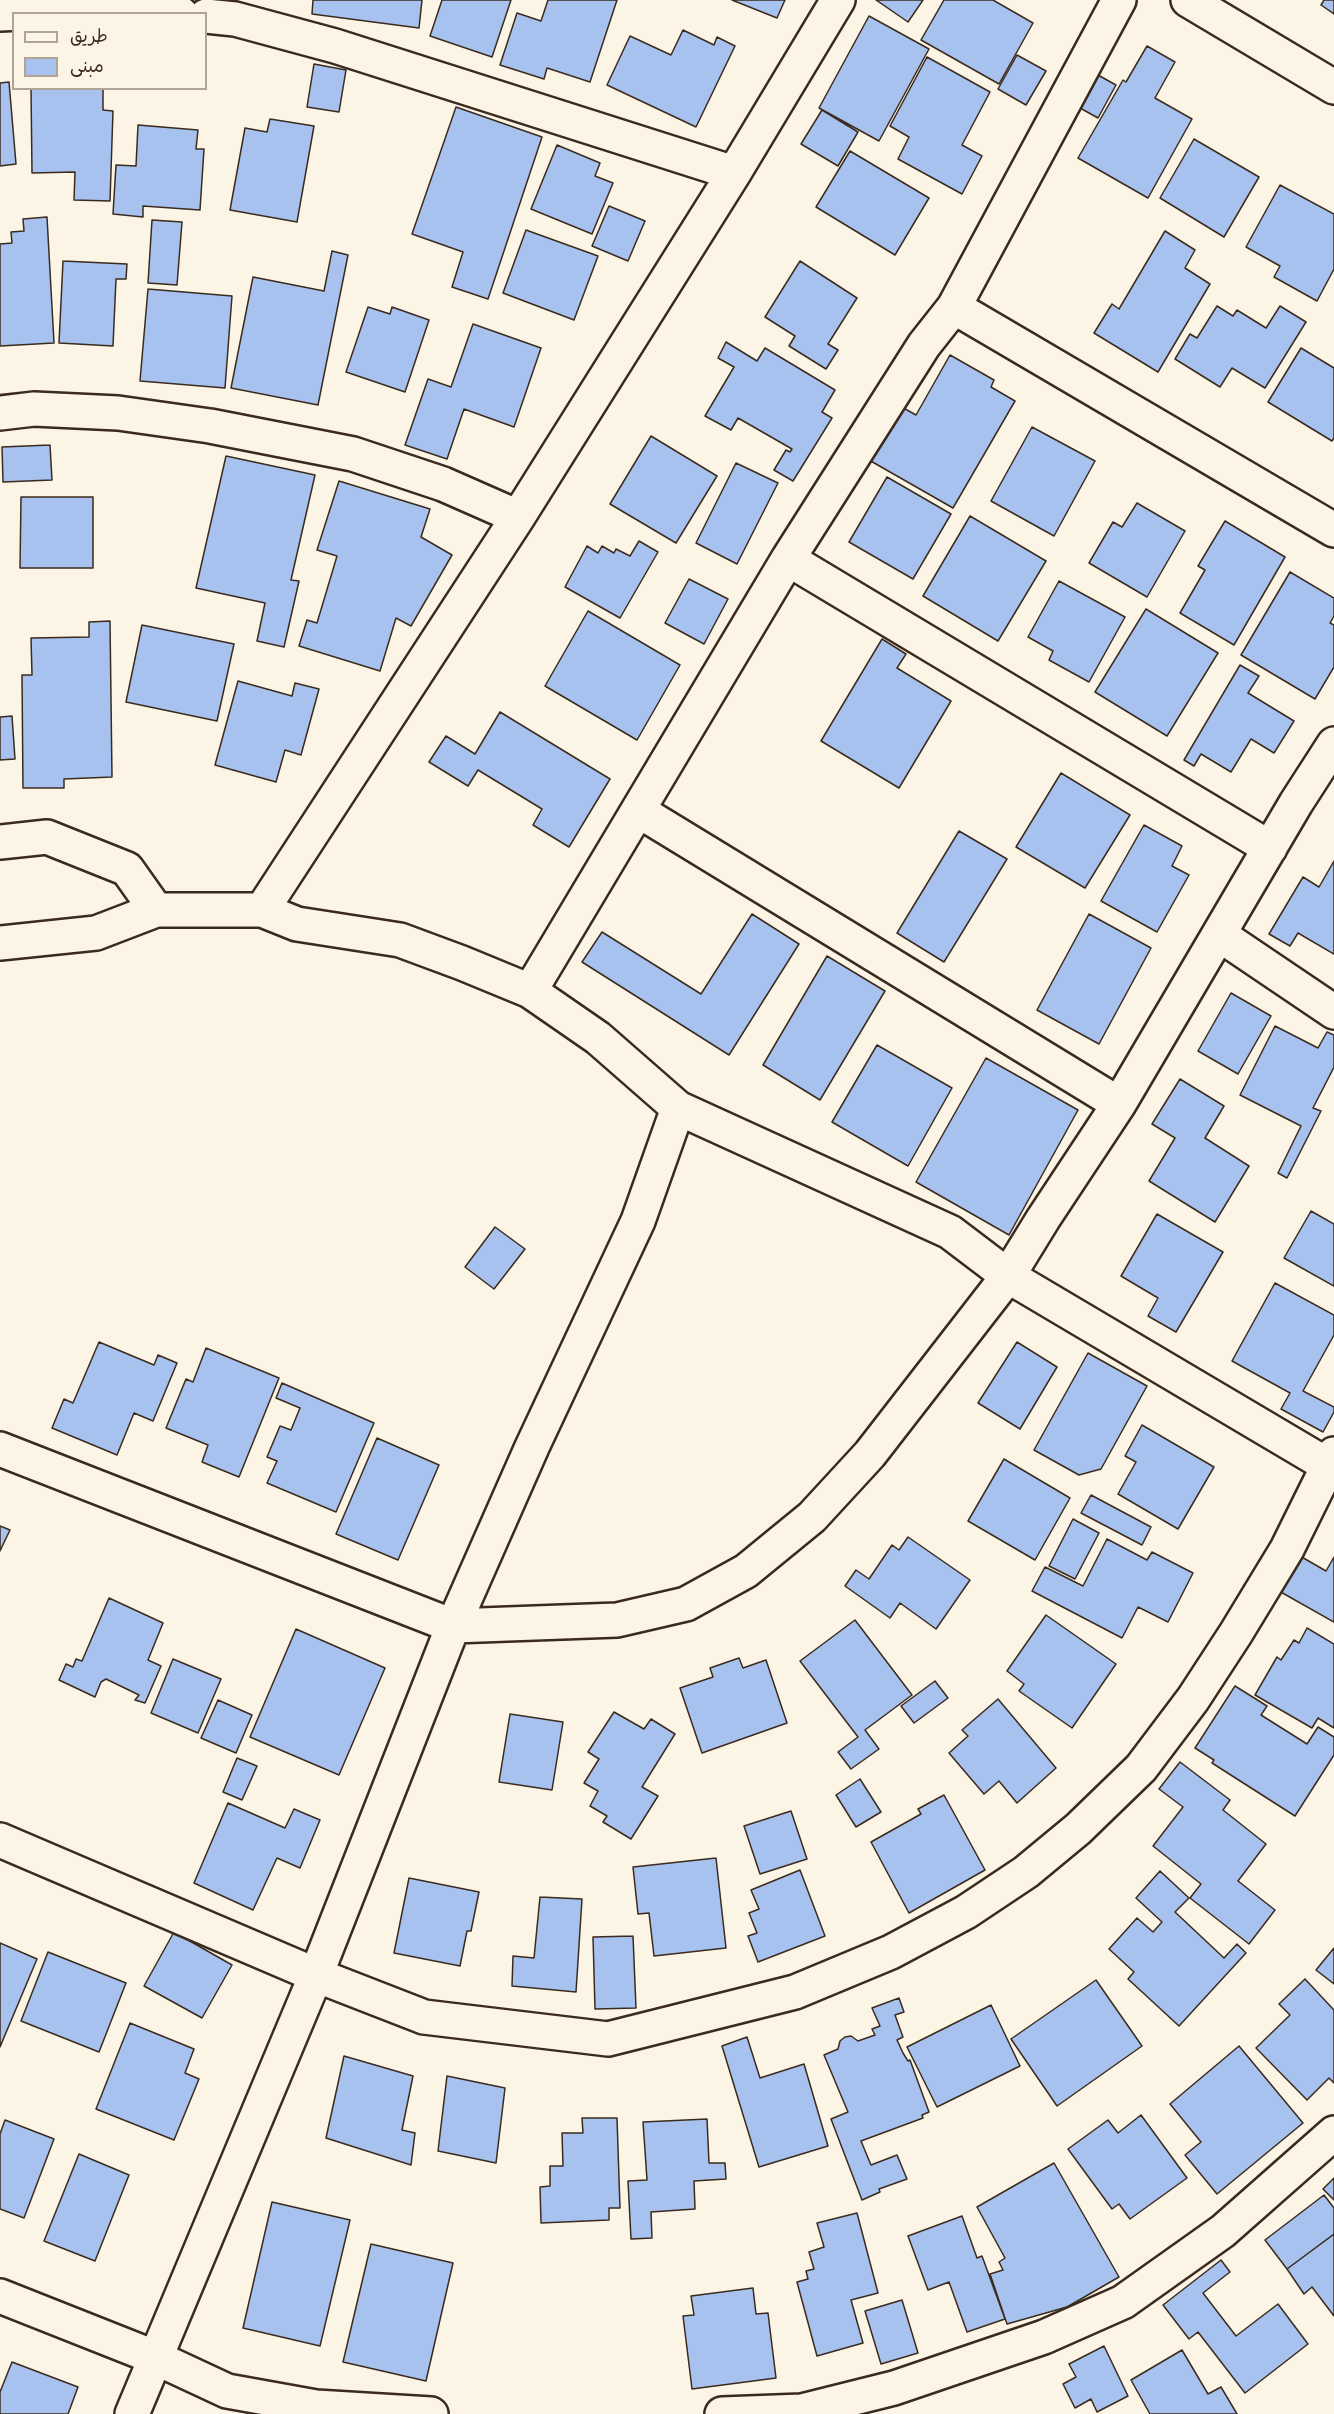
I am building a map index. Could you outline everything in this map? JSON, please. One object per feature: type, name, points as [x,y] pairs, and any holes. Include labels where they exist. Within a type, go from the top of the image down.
[{"type":"street","points":[[262,910],[518,517],[734,173],[838,0]]},
{"type":"street","points":[[530,991],[788,559],[924,345],[954,307],[1119,0]]},
{"type":"street","points":[[1188,0],[1334,87]]},
{"type":"street","points":[[42,12],[127,8],[163,12]]},
{"type":"street","points":[[207,16],[235,19],[335,46],[734,173]]},
{"type":"street","points":[[954,307],[1334,530]]},
{"type":"street","points":[[0,413],[34,409],[118,413],[210,426],[342,452],[443,484],[518,517]]},
{"type":"street","points":[[788,559],[1270,848]]},
{"type":"street","points":[[0,1449],[453,1626],[617,1620],[686,1604],[746,1571],[812,1517],[863,1462],[1008,1276],[1042,1219],[1119,1104],[1334,744]]},
{"type":"street","points":[[639,811],[1119,1104]]},
{"type":"street","points":[[0,842],[47,837],[127,869],[156,910]]},
{"type":"street","points":[[0,943],[96,933],[156,910],[262,910],[297,924],[400,940],[530,991],[598,1038],[678,1108],[950,1232],[1008,1276],[1332,1463],[1287,1550],[1236,1633],[1193,1699],[1141,1768],[1078,1829],[1026,1872],[966,1912],[891,1952],[795,1992],[608,2039],[424,2018],[316,1975],[0,1840]]},
{"type":"street","points":[[1220,935],[1334,1012]]},
{"type":"street","points":[[132,2414],[154,2356],[316,1975],[453,1626],[528,1457],[638,1221],[678,1108]]},
{"type":"street","points":[[722,2414],[801,2411],[894,2388],[1044,2337],[1123,2302],[1223,2231],[1334,2133]]},
{"type":"street","points":[[0,2296],[154,2356],[227,2391],[316,2407],[431,2414]]},
{"type":"building","points":[[313,0],[422,0],[419,28],[312,14]]},
{"type":"building","points":[[442,0],[511,0],[492,57],[430,36]]},
{"type":"building","points":[[548,0],[617,0],[590,82],[547,68],[544,79],[500,65],[517,13],[541,21]]},
{"type":"building","points":[[732,0],[785,0],[777,18]]},
{"type":"building","points":[[876,0],[923,0],[908,22]]},
{"type":"building","points":[[944,0],[993,0],[1033,23],[999,84],[921,40]]},
{"type":"building","points":[[1324,0],[1334,0],[1334,14],[1321,5]]},
{"type":"building","points":[[869,16],[929,49],[879,141],[819,108]]},
{"type":"building","points":[[683,30],[714,45],[717,37],[735,46],[696,127],[607,85],[630,36],[671,55]]},
{"type":"building","points":[[1147,46],[1175,62],[1155,98],[1192,119],[1148,198],[1078,158],[1123,80],[1126,82]]},
{"type":"building","points":[[1017,55],[1046,71],[1026,105],[998,89]]},
{"type":"building","points":[[927,57],[990,92],[962,145],[982,156],[962,194],[898,159],[909,137],[890,126]]},
{"type":"building","points":[[314,64],[346,70],[339,112],[307,107]]},
{"type":"building","points":[[1098,75],[1116,85],[1098,118],[1080,108]]},
{"type":"building","points":[[9,82],[16,164],[0,166],[0,83]]},
{"type":"building","points":[[31,90],[103,90],[103,110],[113,111],[110,201],[74,200],[75,172],[32,173]]},
{"type":"building","points":[[456,107],[542,137],[488,299],[452,287],[463,252],[412,234]]},
{"type":"building","points":[[822,110],[858,132],[838,166],[801,144]]},
{"type":"building","points":[[270,119],[314,126],[297,222],[230,210],[245,128],[267,132]]},
{"type":"building","points":[[138,125],[198,130],[196,149],[204,149],[200,210],[143,206],[143,217],[113,214],[116,165],[136,166]]},
{"type":"building","points":[[1194,139],[1259,177],[1224,237],[1160,198]]},
{"type":"building","points":[[557,145],[600,163],[595,176],[613,183],[592,234],[531,209]]},
{"type":"building","points":[[850,151],[929,198],[895,255],[816,207]]},
{"type":"building","points":[[1280,185],[1334,214],[1334,269],[1317,301],[1274,277],[1280,266],[1246,247]]},
{"type":"building","points":[[609,206],[645,221],[628,261],[592,246]]},
{"type":"building","points":[[47,217],[54,343],[0,346],[0,244],[12,243],[11,232],[24,231],[23,219]]},
{"type":"building","points":[[152,220],[182,222],[177,285],[148,283]]},
{"type":"building","points":[[526,230],[598,256],[574,320],[503,293]]},
{"type":"building","points":[[1165,231],[1195,250],[1185,268],[1210,284],[1158,372],[1094,333],[1112,304],[1119,309]]},
{"type":"building","points":[[332,251],[348,255],[318,405],[231,388],[253,277],[324,291]]},
{"type":"building","points":[[63,261],[127,264],[126,279],[116,279],[113,346],[59,343]]},
{"type":"building","points":[[800,261],[857,298],[828,344],[838,350],[826,369],[789,346],[795,336],[765,317]]},
{"type":"building","points":[[148,289],[232,296],[225,388],[140,381]]},
{"type":"building","points":[[1217,306],[1233,316],[1237,310],[1266,328],[1280,306],[1306,322],[1265,388],[1232,368],[1220,387],[1175,359],[1190,334],[1197,338]]},
{"type":"building","points":[[368,307],[390,314],[392,307],[429,320],[405,392],[346,372]]},
{"type":"building","points":[[473,324],[541,348],[514,427],[464,409],[447,459],[405,445],[428,379],[451,387]]},
{"type":"building","points":[[726,342],[757,361],[765,348],[835,390],[822,412],[832,418],[793,481],[774,470],[786,450],[790,452],[792,449],[738,418],[731,430],[705,416],[734,367],[718,358]]},
{"type":"building","points":[[1301,348],[1334,368],[1334,438],[1332,441],[1268,402]]},
{"type":"building","points":[[950,355],[994,380],[991,387],[1015,401],[953,508],[869,460],[900,406],[916,415]]},
{"type":"building","points":[[1032,427],[1095,461],[1054,536],[991,501]]},
{"type":"building","points":[[651,436],[717,476],[676,543],[610,504]]},
{"type":"building","points":[[50,445],[52,480],[3,482],[2,447]]},
{"type":"building","points":[[226,456],[315,475],[291,580],[299,581],[284,647],[257,641],[265,603],[196,588]]},
{"type":"building","points":[[736,463],[778,483],[737,564],[696,543]]},
{"type":"building","points":[[887,477],[951,514],[913,579],[849,542]]},
{"type":"building","points":[[339,481],[430,509],[421,537],[452,555],[411,626],[396,618],[380,671],[299,646],[307,620],[317,623],[337,556],[317,550]]},
{"type":"building","points":[[21,497],[93,497],[93,568],[20,568]]},
{"type":"building","points":[[1137,503],[1185,531],[1147,597],[1089,563],[1113,522],[1122,527]]},
{"type":"building","points":[[970,516],[1046,561],[998,641],[923,596]]},
{"type":"building","points":[[1225,521],[1285,557],[1234,645],[1180,613],[1205,570],[1198,566]]},
{"type":"building","points":[[639,541],[658,552],[620,618],[565,587],[587,546],[598,553],[602,546],[614,553],[616,549],[630,556]]},
{"type":"building","points":[[1290,572],[1334,598],[1334,616],[1330,623],[1334,625],[1334,667],[1315,699],[1241,655]]},
{"type":"building","points":[[689,579],[728,599],[704,644],[665,623]]},
{"type":"building","points":[[1059,581],[1125,617],[1089,682],[1049,660],[1053,651],[1028,637]]},
{"type":"building","points":[[1146,609],[1218,653],[1167,736],[1095,692]]},
{"type":"building","points":[[588,611],[680,665],[637,740],[545,686]]},
{"type":"building","points":[[110,621],[112,777],[64,779],[64,788],[23,788],[22,675],[32,675],[31,638],[89,637],[89,622]]},
{"type":"building","points":[[142,625],[234,644],[217,721],[126,702]]},
{"type":"building","points":[[882,639],[906,654],[897,668],[951,701],[899,788],[821,741]]},
{"type":"building","points":[[1240,665],[1259,676],[1248,693],[1294,721],[1274,753],[1251,739],[1231,772],[1201,754],[1194,766],[1184,760]]},
{"type":"building","points":[[238,681],[292,696],[295,683],[319,689],[301,755],[285,750],[276,782],[215,765]]},
{"type":"building","points":[[500,712],[610,779],[569,847],[533,825],[542,809],[478,770],[468,786],[429,762],[446,736],[475,754]]},
{"type":"building","points":[[12,716],[15,759],[0,760],[0,717]]},
{"type":"building","points":[[1061,773],[1130,815],[1085,888],[1016,847]]},
{"type":"building","points":[[1144,825],[1182,846],[1172,866],[1189,875],[1157,932],[1101,901]]},
{"type":"building","points":[[959,831],[1007,859],[944,962],[897,933]]},
{"type":"building","points":[[1334,861],[1334,954],[1298,933],[1290,946],[1269,934],[1303,877],[1319,887]]},
{"type":"building","points":[[752,914],[799,944],[729,1055],[582,962],[602,932],[701,994]]},
{"type":"building","points":[[1089,914],[1151,948],[1099,1044],[1037,1010]]},
{"type":"building","points":[[827,956],[885,991],[820,1100],[763,1065]]},
{"type":"building","points":[[1231,993],[1271,1016],[1238,1074],[1198,1051]]},
{"type":"building","points":[[1275,1026],[1318,1048],[1327,1032],[1334,1035],[1334,1067],[1313,1108],[1321,1111],[1287,1178],[1278,1173],[1301,1126],[1240,1095]]},
{"type":"building","points":[[877,1045],[952,1088],[908,1166],[832,1122]]},
{"type":"building","points":[[986,1058],[1078,1110],[1009,1235],[916,1182]]},
{"type":"building","points":[[1180,1079],[1224,1106],[1205,1138],[1249,1166],[1215,1222],[1149,1181],[1175,1138],[1152,1124]]},
{"type":"building","points":[[1311,1211],[1334,1224],[1334,1286],[1284,1258]]},
{"type":"building","points":[[1157,1214],[1223,1252],[1176,1332],[1148,1316],[1158,1298],[1121,1276]]},
{"type":"building","points":[[495,1227],[525,1249],[494,1289],[465,1267]]},
{"type":"building","points":[[1275,1283],[1334,1315],[1334,1335],[1303,1391],[1334,1407],[1334,1412],[1323,1432],[1281,1409],[1290,1393],[1232,1361]]},
{"type":"building","points":[[99,1342],[154,1365],[158,1355],[177,1363],[153,1421],[134,1413],[117,1455],[52,1428],[64,1399],[73,1403]]},
{"type":"building","points":[[1017,1342],[1057,1367],[1020,1429],[978,1403]]},
{"type":"building","points":[[206,1348],[279,1378],[239,1477],[202,1462],[208,1445],[166,1428],[186,1379],[193,1382]]},
{"type":"building","points":[[1088,1353],[1147,1386],[1101,1469],[1079,1475],[1034,1450]]},
{"type":"building","points":[[282,1383],[374,1423],[336,1512],[267,1483],[277,1461],[267,1457],[280,1426],[291,1430],[300,1408],[276,1398]]},
{"type":"building","points":[[1142,1425],[1214,1467],[1178,1529],[1118,1494],[1136,1462],[1125,1456]]},
{"type":"building","points":[[377,1438],[439,1465],[398,1560],[336,1534]]},
{"type":"building","points":[[1004,1459],[1070,1498],[1035,1560],[968,1521]]},
{"type":"building","points":[[1091,1495],[1151,1527],[1142,1545],[1081,1513]]},
{"type":"building","points":[[1073,1519],[1099,1533],[1075,1579],[1049,1566]]},
{"type":"building","points":[[0,1526],[10,1530],[0,1551]]},
{"type":"building","points":[[908,1537],[970,1580],[936,1629],[900,1603],[890,1618],[845,1586],[856,1570],[869,1579],[892,1545],[899,1550]]},
{"type":"building","points":[[1107,1539],[1147,1560],[1152,1552],[1193,1573],[1168,1622],[1138,1607],[1122,1638],[1032,1591],[1045,1567],[1083,1586]]},
{"type":"building","points":[[1300,1556],[1326,1571],[1334,1557],[1334,1622],[1279,1591]]},
{"type":"building","points":[[109,1598],[163,1623],[148,1660],[161,1666],[145,1703],[135,1700],[139,1695],[106,1679],[101,1682],[95,1697],[59,1680],[66,1664],[73,1667],[76,1659],[82,1661]]},
{"type":"building","points":[[1046,1615],[1116,1664],[1072,1728],[1019,1691],[1024,1684],[1007,1671]]},
{"type":"building","points":[[855,1620],[912,1695],[865,1730],[879,1749],[851,1769],[838,1752],[858,1737],[800,1661]]},
{"type":"building","points":[[1307,1628],[1334,1644],[1334,1728],[1318,1718],[1312,1728],[1255,1695],[1277,1657],[1281,1660],[1294,1640],[1299,1643]]},
{"type":"building","points":[[296,1629],[385,1668],[339,1775],[250,1737]]},
{"type":"building","points":[[739,1658],[743,1668],[766,1660],[787,1723],[702,1753],[680,1688],[713,1677],[710,1668]]},
{"type":"building","points":[[173,1659],[221,1679],[198,1733],[151,1713]]},
{"type":"building","points":[[935,1681],[948,1698],[914,1723],[901,1706]]},
{"type":"building","points":[[1235,1686],[1267,1706],[1261,1715],[1307,1744],[1318,1727],[1334,1737],[1334,1755],[1295,1816],[1212,1763],[1214,1760],[1195,1748]]},
{"type":"building","points":[[998,1699],[1056,1768],[1017,1803],[999,1781],[984,1794],[949,1753],[968,1736],[962,1730]]},
{"type":"building","points":[[218,1700],[252,1715],[236,1753],[201,1738]]},
{"type":"building","points":[[614,1712],[644,1729],[651,1719],[675,1734],[642,1787],[658,1796],[631,1839],[603,1822],[607,1816],[590,1806],[598,1791],[584,1783],[599,1759],[588,1752]]},
{"type":"building","points":[[510,1714],[563,1722],[552,1790],[499,1782]]},
{"type":"building","points":[[237,1758],[257,1766],[242,1800],[223,1792]]},
{"type":"building","points":[[1180,1762],[1230,1800],[1223,1810],[1266,1844],[1238,1881],[1275,1910],[1249,1944],[1190,1898],[1201,1884],[1153,1846],[1183,1807],[1159,1789]]},
{"type":"building","points":[[860,1779],[881,1812],[856,1827],[836,1795]]},
{"type":"building","points":[[944,1795],[985,1870],[909,1913],[871,1842],[921,1814],[918,1809]]},
{"type":"building","points":[[228,1803],[285,1828],[294,1809],[320,1820],[300,1868],[277,1858],[253,1910],[194,1883]]},
{"type":"building","points":[[791,1811],[807,1859],[760,1874],[744,1826]]},
{"type":"building","points":[[716,1858],[726,1948],[654,1956],[649,1913],[638,1914],[633,1867]]},
{"type":"building","points":[[800,1870],[825,1936],[758,1962],[748,1936],[757,1933],[749,1913],[759,1909],[751,1890]]},
{"type":"building","points":[[1160,1871],[1189,1898],[1175,1912],[1224,1958],[1237,1944],[1246,1953],[1179,2026],[1128,1979],[1134,1972],[1109,1949],[1137,1918],[1153,1932],[1162,1922],[1136,1898]]},
{"type":"building","points":[[409,1878],[479,1892],[471,1931],[467,1931],[460,1966],[394,1953]]},
{"type":"building","points":[[540,1897],[582,1899],[576,1992],[512,1986],[513,1956],[534,1958]]},
{"type":"building","points":[[174,1932],[232,1965],[202,2018],[144,1986]]},
{"type":"building","points":[[633,1936],[636,2008],[595,2009],[593,1937]]},
{"type":"building","points":[[0,1943],[37,1959],[0,2047]]},
{"type":"building","points":[[1334,1948],[1334,1984],[1316,1970]]},
{"type":"building","points":[[48,1952],[126,1983],[99,2052],[21,2021]]},
{"type":"building","points":[[1305,1979],[1334,2010],[1334,2083],[1329,2078],[1307,2100],[1256,2048],[1290,2015],[1279,2004]]},
{"type":"building","points":[[1096,1980],[1142,2046],[1057,2106],[1011,2039]]},
{"type":"building","points":[[899,1998],[904,2012],[895,2015],[903,2037],[897,2040],[908,2061],[910,2060],[929,2112],[922,2115],[923,2118],[861,2141],[871,2165],[897,2155],[907,2179],[879,2189],[880,2192],[862,2200],[831,2119],[848,2112],[824,2055],[838,2049],[840,2041],[845,2037],[851,2036],[858,2041],[875,2035],[872,2029],[880,2026],[872,2008]]},
{"type":"building","points":[[991,2005],[1020,2066],[937,2107],[907,2047]]},
{"type":"building","points":[[130,2023],[194,2049],[185,2073],[199,2079],[174,2140],[96,2109]]},
{"type":"building","points":[[747,2037],[760,2078],[804,2064],[828,2146],[759,2167],[722,2046]]},
{"type":"building","points":[[1239,2046],[1303,2123],[1217,2194],[1185,2155],[1201,2142],[1170,2104]]},
{"type":"building","points":[[344,2056],[413,2076],[402,2130],[415,2133],[411,2165],[326,2138]]},
{"type":"building","points":[[447,2076],[505,2088],[496,2163],[438,2151]]},
{"type":"building","points":[[1141,2115],[1187,2178],[1130,2219],[1119,2204],[1112,2209],[1068,2149],[1108,2120],[1118,2133]]},
{"type":"building","points":[[582,2118],[617,2118],[620,2208],[609,2208],[609,2220],[541,2223],[540,2187],[550,2186],[550,2166],[563,2166],[562,2133],[583,2133]]},
{"type":"building","points":[[707,2119],[709,2163],[725,2163],[726,2179],[694,2181],[695,2209],[651,2212],[652,2238],[631,2239],[628,2181],[647,2180],[643,2122]]},
{"type":"building","points":[[5,2120],[54,2139],[24,2218],[0,2209],[0,2134]]},
{"type":"building","points":[[79,2154],[129,2175],[95,2261],[44,2241]]},
{"type":"building","points":[[1054,2163],[1119,2277],[1067,2307],[1007,2324],[990,2274],[1003,2270],[999,2262],[1005,2258],[977,2207]]},
{"type":"building","points":[[1334,2178],[1334,2200],[1323,2189]]},
{"type":"building","points":[[1324,2195],[1334,2208],[1334,2234],[1287,2269],[1265,2240]]},
{"type":"building","points":[[272,2202],[350,2220],[320,2346],[243,2328]]},
{"type":"building","points":[[857,2213],[878,2293],[851,2300],[863,2343],[817,2356],[797,2282],[808,2279],[806,2271],[814,2269],[809,2252],[824,2247],[817,2223]]},
{"type":"building","points":[[962,2216],[977,2258],[982,2256],[1005,2319],[967,2332],[949,2282],[928,2290],[908,2236]]},
{"type":"building","points":[[1334,2234],[1334,2316],[1312,2287],[1304,2294],[1287,2269]]},
{"type":"building","points":[[371,2244],[453,2263],[426,2381],[343,2362]]},
{"type":"building","points":[[1221,2260],[1230,2272],[1203,2293],[1236,2336],[1278,2304],[1308,2344],[1245,2393],[1198,2332],[1189,2339],[1163,2305]]},
{"type":"building","points":[[753,2288],[756,2314],[768,2313],[776,2378],[692,2389],[683,2316],[694,2315],[691,2296]]},
{"type":"building","points":[[902,2300],[918,2353],[881,2364],[865,2311]]},
{"type":"building","points":[[1104,2346],[1128,2396],[1097,2412],[1091,2399],[1075,2408],[1063,2384],[1076,2377],[1069,2364]]},
{"type":"building","points":[[1182,2350],[1208,2394],[1221,2387],[1237,2414],[1150,2414],[1131,2380]]},
{"type":"building","points":[[12,2362],[78,2387],[68,2414],[0,2414],[0,2392]]}]
